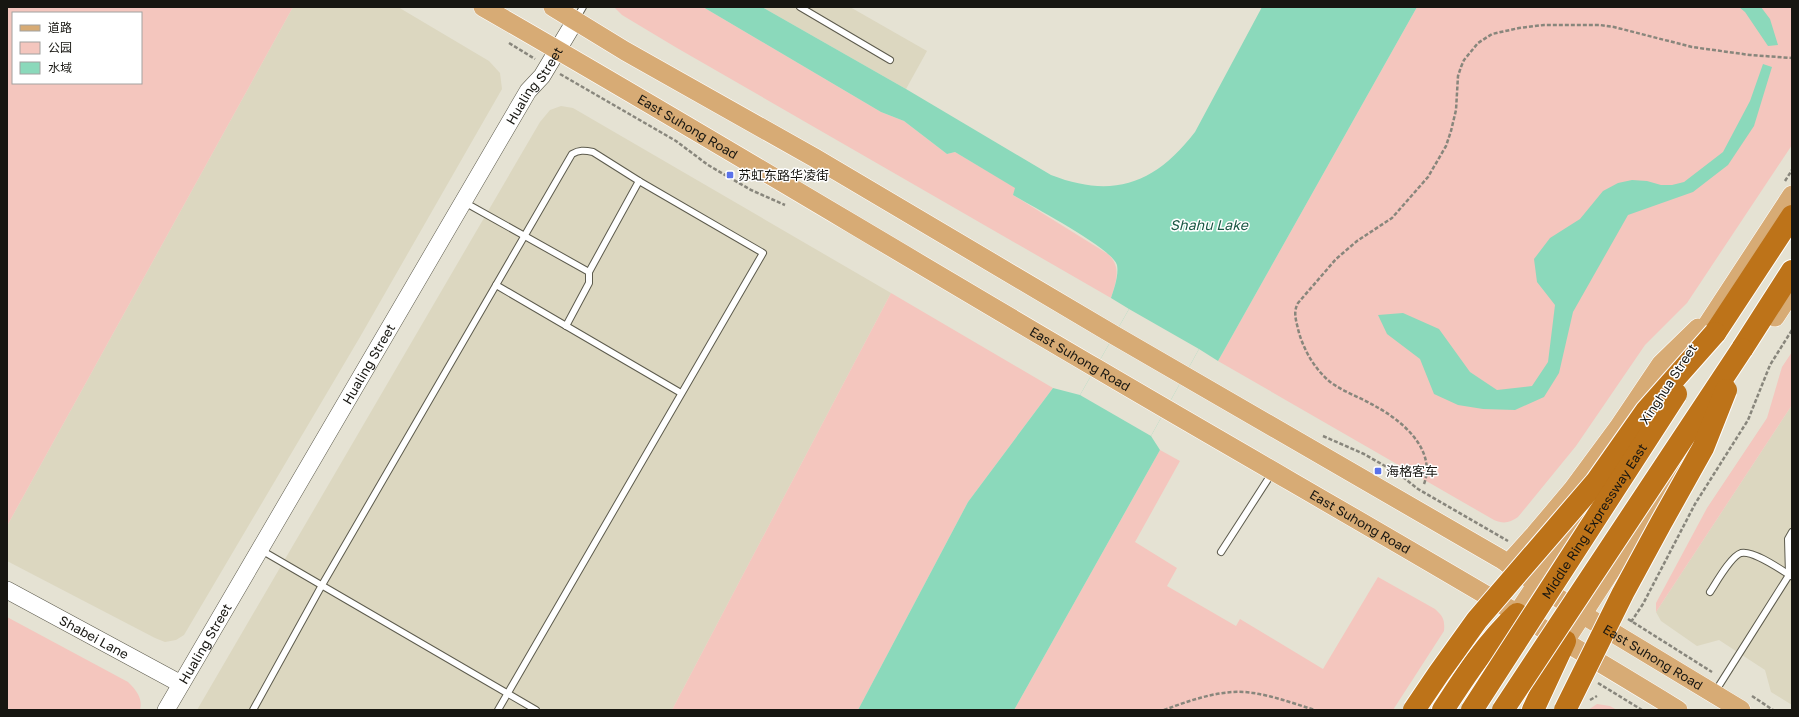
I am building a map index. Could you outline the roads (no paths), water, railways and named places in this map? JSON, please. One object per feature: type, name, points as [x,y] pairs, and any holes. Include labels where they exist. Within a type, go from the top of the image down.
[{"type":"highway","points":[[1414,710],[1438,673],[1477,620],[1596,482],[1646,411],[1715,332],[1792,216]]},
{"type":"highway","points":[[1447,704],[1473,694],[1498,703],[1505,710],[1792,271]]},
{"type":"highway","name":"Middle Ring Expressway East","points":[[1472,710],[1715,332]]},
{"type":"highway","points":[[1565,710],[1657,530],[1703,448],[1742,349]]},
{"type":"highway","points":[[1447,704],[1471,667],[1498,633],[1517,614]]},
{"type":"highway","points":[[1533,710],[1565,641]]},
{"type":"main road","name":"East Suhong Road","points":[[483,7],[823,205],[1096,368],[1274,470],[1565,641],[1678,710]]},
{"type":"main road","name":"East Suhong Road","points":[[553,7],[579,14],[815,158],[1114,335],[1306,444],[1508,564],[1582,614],[1741,710]]},
{"type":"main road","name":"Xinghua Street","points":[[1517,614],[1792,195]]},
{"type":"main road","points":[[1565,641],[1792,291]]},
{"type":"main road","points":[[1508,564],[1573,489],[1618,428],[1661,364],[1716,311]]},
{"type":"street","name":"Hualing Street","points":[[166,710],[528,91],[542,76],[579,14]]},
{"type":"street","name":"Shabei Lane","points":[[7,590],[181,684]]},
{"type":"lane","points":[[800,7],[890,60]]},
{"type":"lane","points":[[253,710],[322,585],[572,154],[585,150],[593,152],[639,181],[763,253],[498,710]]},
{"type":"lane","points":[[566,326],[589,283],[589,272],[639,181]]},
{"type":"lane","points":[[463,202],[589,272]]},
{"type":"lane","points":[[496,285],[681,393]]},
{"type":"lane","points":[[1221,552],[1274,470]]},
{"type":"lane","points":[[1714,693],[1791,576],[1788,539],[1792,532]]},
{"type":"lane","points":[[260,549],[536,710]]},
{"type":"lane","points":[[1710,592],[1733,558],[1740,553],[1749,553],[1759,557],[1791,576]]},
{"type":"water","name":"Shahu Lake","points":[[703,7],[762,7],[906,89],[1051,175],[1073,182],[1094,186],[1113,186],[1131,182],[1148,175],[1180,150],[1195,132],[1262,7],[1417,7],[1218,361],[1199,349],[1151,436],[1160,450],[1014,710],[858,710],[968,502],[1053,388],[1080,395],[1129,309],[1111,298],[1117,277],[1117,265],[1101,248],[1087,238],[1013,195],[1015,188],[955,152],[947,154],[904,121],[881,112]]},
{"type":"water","points":[[1739,7],[1761,7],[1770,19],[1778,45],[1768,46],[1745,12]]},
{"type":"water","points":[[1763,64],[1772,67],[1754,126],[1728,165],[1693,192],[1628,215],[1573,312],[1559,373],[1544,397],[1515,410],[1483,409],[1458,405],[1434,394],[1420,359],[1387,334],[1378,315],[1403,313],[1439,329],[1470,372],[1497,390],[1532,386],[1548,362],[1555,305],[1537,282],[1534,259],[1550,238],[1580,219],[1603,191],[1618,183],[1632,180],[1647,181],[1661,185],[1672,185],[1684,182],[1723,152],[1750,101]]},
{"type":"place","name":"苏虹东路华凌街","points":[[730,175]]},
{"type":"place","name":"海格客车","points":[[1378,471]]}]
